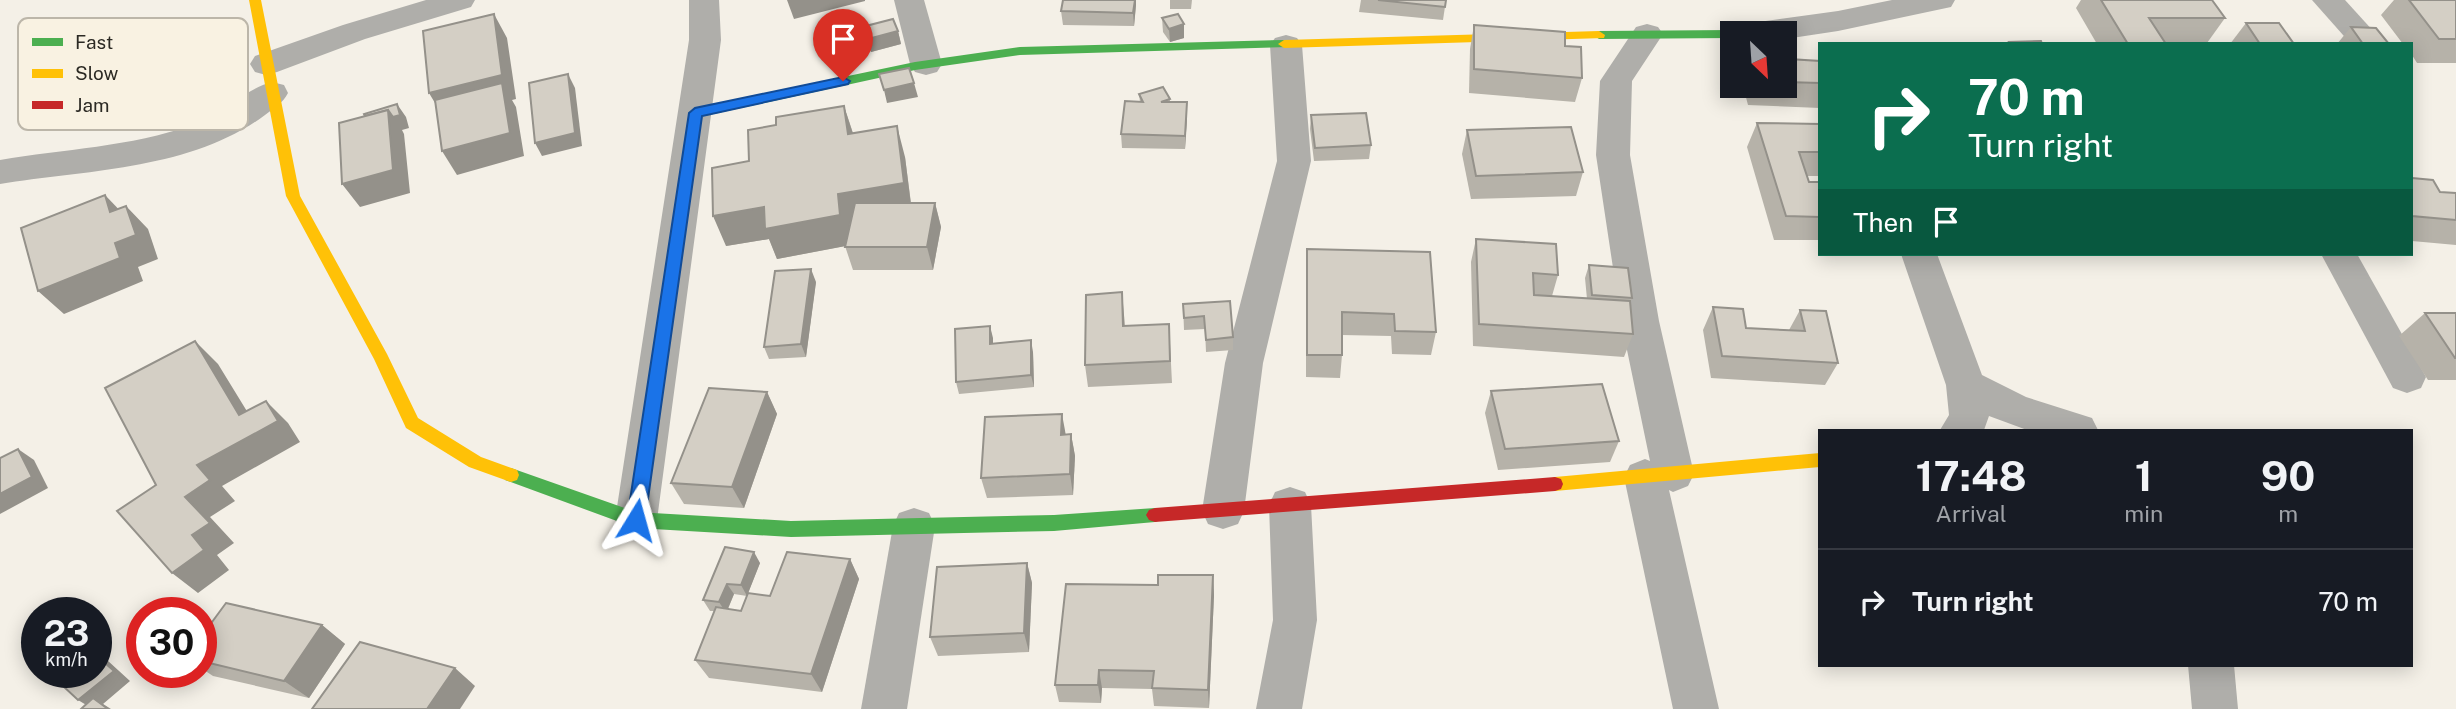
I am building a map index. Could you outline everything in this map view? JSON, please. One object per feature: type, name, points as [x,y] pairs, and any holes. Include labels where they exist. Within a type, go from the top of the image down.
[{"type":"street","points":[[255,0],[293,196],[381,358],[412,423],[475,463],[636,520],[791,529],[1054,523],[1818,460]]},
{"type":"street","points":[[248,102],[269,78],[354,32],[460,0]]},
{"type":"street","points":[[636,520],[705,40],[704,0]]},
{"type":"street","points":[[909,0],[926,64]]},
{"type":"street","points":[[1797,32],[1842,32],[1940,0]]},
{"type":"street","points":[[2327,0],[2367,42]]},
{"type":"street","points":[[1647,34],[1616,81],[1613,155],[1640,321],[1659,475],[1696,709]]},
{"type":"street","points":[[695,113],[926,64],[1020,51],[1720,34]]},
{"type":"street","points":[[1223,511],[1244,363],[1294,161],[1286,45]]},
{"type":"street","points":[[0,173],[152,148],[210,130]]},
{"type":"street","points":[[1920,256],[1966,385],[1969,420],[1961,429]]},
{"type":"street","points":[[2340,256],[2407,377]]},
{"type":"street","points":[[1966,385],[2014,410],[2075,429]]},
{"type":"street","points":[[1279,709],[1295,620],[1290,505]]},
{"type":"street","points":[[884,709],[915,526]]},
{"type":"street","points":[[2211,667],[2215,709]]},
{"type":"building","points":[[1063,0],[1135,0],[1133,13],[1061,11]]},
{"type":"building","points":[[1378,0],[1446,0],[1445,7]]},
{"type":"building","points":[[2101,0],[2212,0],[2225,18],[2149,18],[2165,42],[2127,42]]},
{"type":"building","points":[[2409,0],[2456,0],[2456,39],[2439,39]]},
{"type":"building","points":[[494,14],[502,75],[429,93],[423,31]]},
{"type":"building","points":[[1178,14],[1184,24],[1169,29],[1162,18]]},
{"type":"building","points":[[893,19],[898,31],[868,39],[862,27]]},
{"type":"building","points":[[2246,23],[2279,23],[2293,42],[2259,42]]},
{"type":"building","points":[[1474,25],[1565,32],[1565,46],[1581,47],[1582,78],[1474,69]]},
{"type":"building","points":[[2351,27],[2376,28],[2387,42],[2362,42]]},
{"type":"building","points":[[1797,60],[1818,61],[1818,83],[1797,82]]},
{"type":"building","points":[[909,68],[914,83],[884,90],[879,74]]},
{"type":"building","points":[[568,74],[575,133],[535,143],[529,83]]},
{"type":"building","points":[[502,83],[510,133],[442,151],[435,100]]},
{"type":"building","points":[[1163,87],[1170,99],[1161,102],[1187,102],[1185,136],[1121,134],[1125,101],[1143,102],[1139,94]]},
{"type":"building","points":[[397,104],[400,115],[393,117],[388,110],[365,116],[364,114]]},
{"type":"building","points":[[844,106],[848,134],[897,126],[904,183],[838,194],[840,215],[765,229],[764,207],[713,216],[712,168],[749,161],[748,130],[776,125],[776,117]]},
{"type":"building","points":[[388,110],[393,170],[342,184],[339,123]]},
{"type":"building","points":[[1366,113],[1371,145],[1315,148],[1311,115]]},
{"type":"building","points":[[1757,123],[1818,124],[1818,152],[1799,152],[1809,182],[1818,182],[1818,217],[1786,216]]},
{"type":"building","points":[[1571,127],[1583,172],[1476,176],[1467,130]]},
{"type":"building","points":[[2413,178],[2433,180],[2440,192],[2456,193],[2456,220],[2413,216]]},
{"type":"building","points":[[105,195],[110,212],[126,206],[136,235],[115,243],[120,258],[38,291],[21,228]]},
{"type":"building","points":[[855,203],[935,203],[927,247],[845,247]]},
{"type":"building","points":[[1476,239],[1556,244],[1558,275],[1533,273],[1534,295],[1630,301],[1633,334],[1479,324]]},
{"type":"building","points":[[1307,249],[1430,252],[1436,332],[1395,331],[1394,314],[1342,312],[1342,355],[1307,355]]},
{"type":"building","points":[[1589,265],[1628,268],[1632,298],[1592,295]]},
{"type":"building","points":[[811,269],[801,344],[764,347],[775,271]]},
{"type":"building","points":[[1122,292],[1123,326],[1169,324],[1170,361],[1085,365],[1086,295]]},
{"type":"building","points":[[1230,301],[1233,337],[1206,340],[1204,316],[1184,318],[1183,304]]},
{"type":"building","points":[[1713,307],[1743,309],[1746,328],[1805,331],[1800,310],[1826,311],[1838,363],[1722,356]]},
{"type":"building","points":[[2425,313],[2456,313],[2456,358],[2455,358]]},
{"type":"building","points":[[990,326],[990,344],[1031,340],[1031,375],[956,382],[955,329]]},
{"type":"building","points":[[195,341],[239,415],[266,401],[278,421],[197,465],[210,480],[185,497],[210,523],[192,535],[204,550],[172,573],[117,511],[156,485],[105,388]]},
{"type":"building","points":[[1602,384],[1619,441],[1505,449],[1491,391]]},
{"type":"building","points":[[709,388],[767,392],[732,487],[671,483]]},
{"type":"building","points":[[1062,414],[1061,435],[1071,434],[1070,474],[981,478],[985,417]]},
{"type":"building","points":[[18,449],[32,477],[0,494],[0,458]]},
{"type":"building","points":[[725,547],[754,552],[741,585],[727,584],[719,602],[703,600]]},
{"type":"building","points":[[787,552],[850,559],[811,674],[695,660],[716,607],[741,611],[748,593],[770,596]]},
{"type":"building","points":[[1027,563],[1024,633],[930,637],[937,567]]},
{"type":"building","points":[[1158,575],[1213,575],[1208,690],[1152,688],[1154,671],[1099,670],[1098,685],[1055,685],[1066,584],[1158,585]]},
{"type":"building","points":[[226,603],[322,625],[284,681],[217,665],[217,615]]},
{"type":"building","points":[[360,642],[455,668],[427,709],[312,709]]},
{"type":"building","points":[[65,688],[93,688],[78,700]]},
{"type":"building","points":[[93,698],[108,709],[81,709]]},
{"type":"traffic: fast","points":[[1599,35],[1720,34]]},
{"type":"traffic: fast","points":[[695,113],[915,66],[1020,51],[1284,44]]},
{"type":"traffic: fast","points":[[511,475],[636,520],[791,529],[1054,523],[1155,515]]},
{"type":"traffic: slow","points":[[255,0],[293,196],[381,358],[412,423],[475,462],[511,475]]},
{"type":"traffic: slow","points":[[1284,44],[1599,35]]},
{"type":"traffic: slow","points":[[1555,484],[1818,460]]},
{"type":"traffic: jam","points":[[1155,515],[1555,484]]},
{"type":"route","points":[[636,520],[695,113],[843,81]]}]
